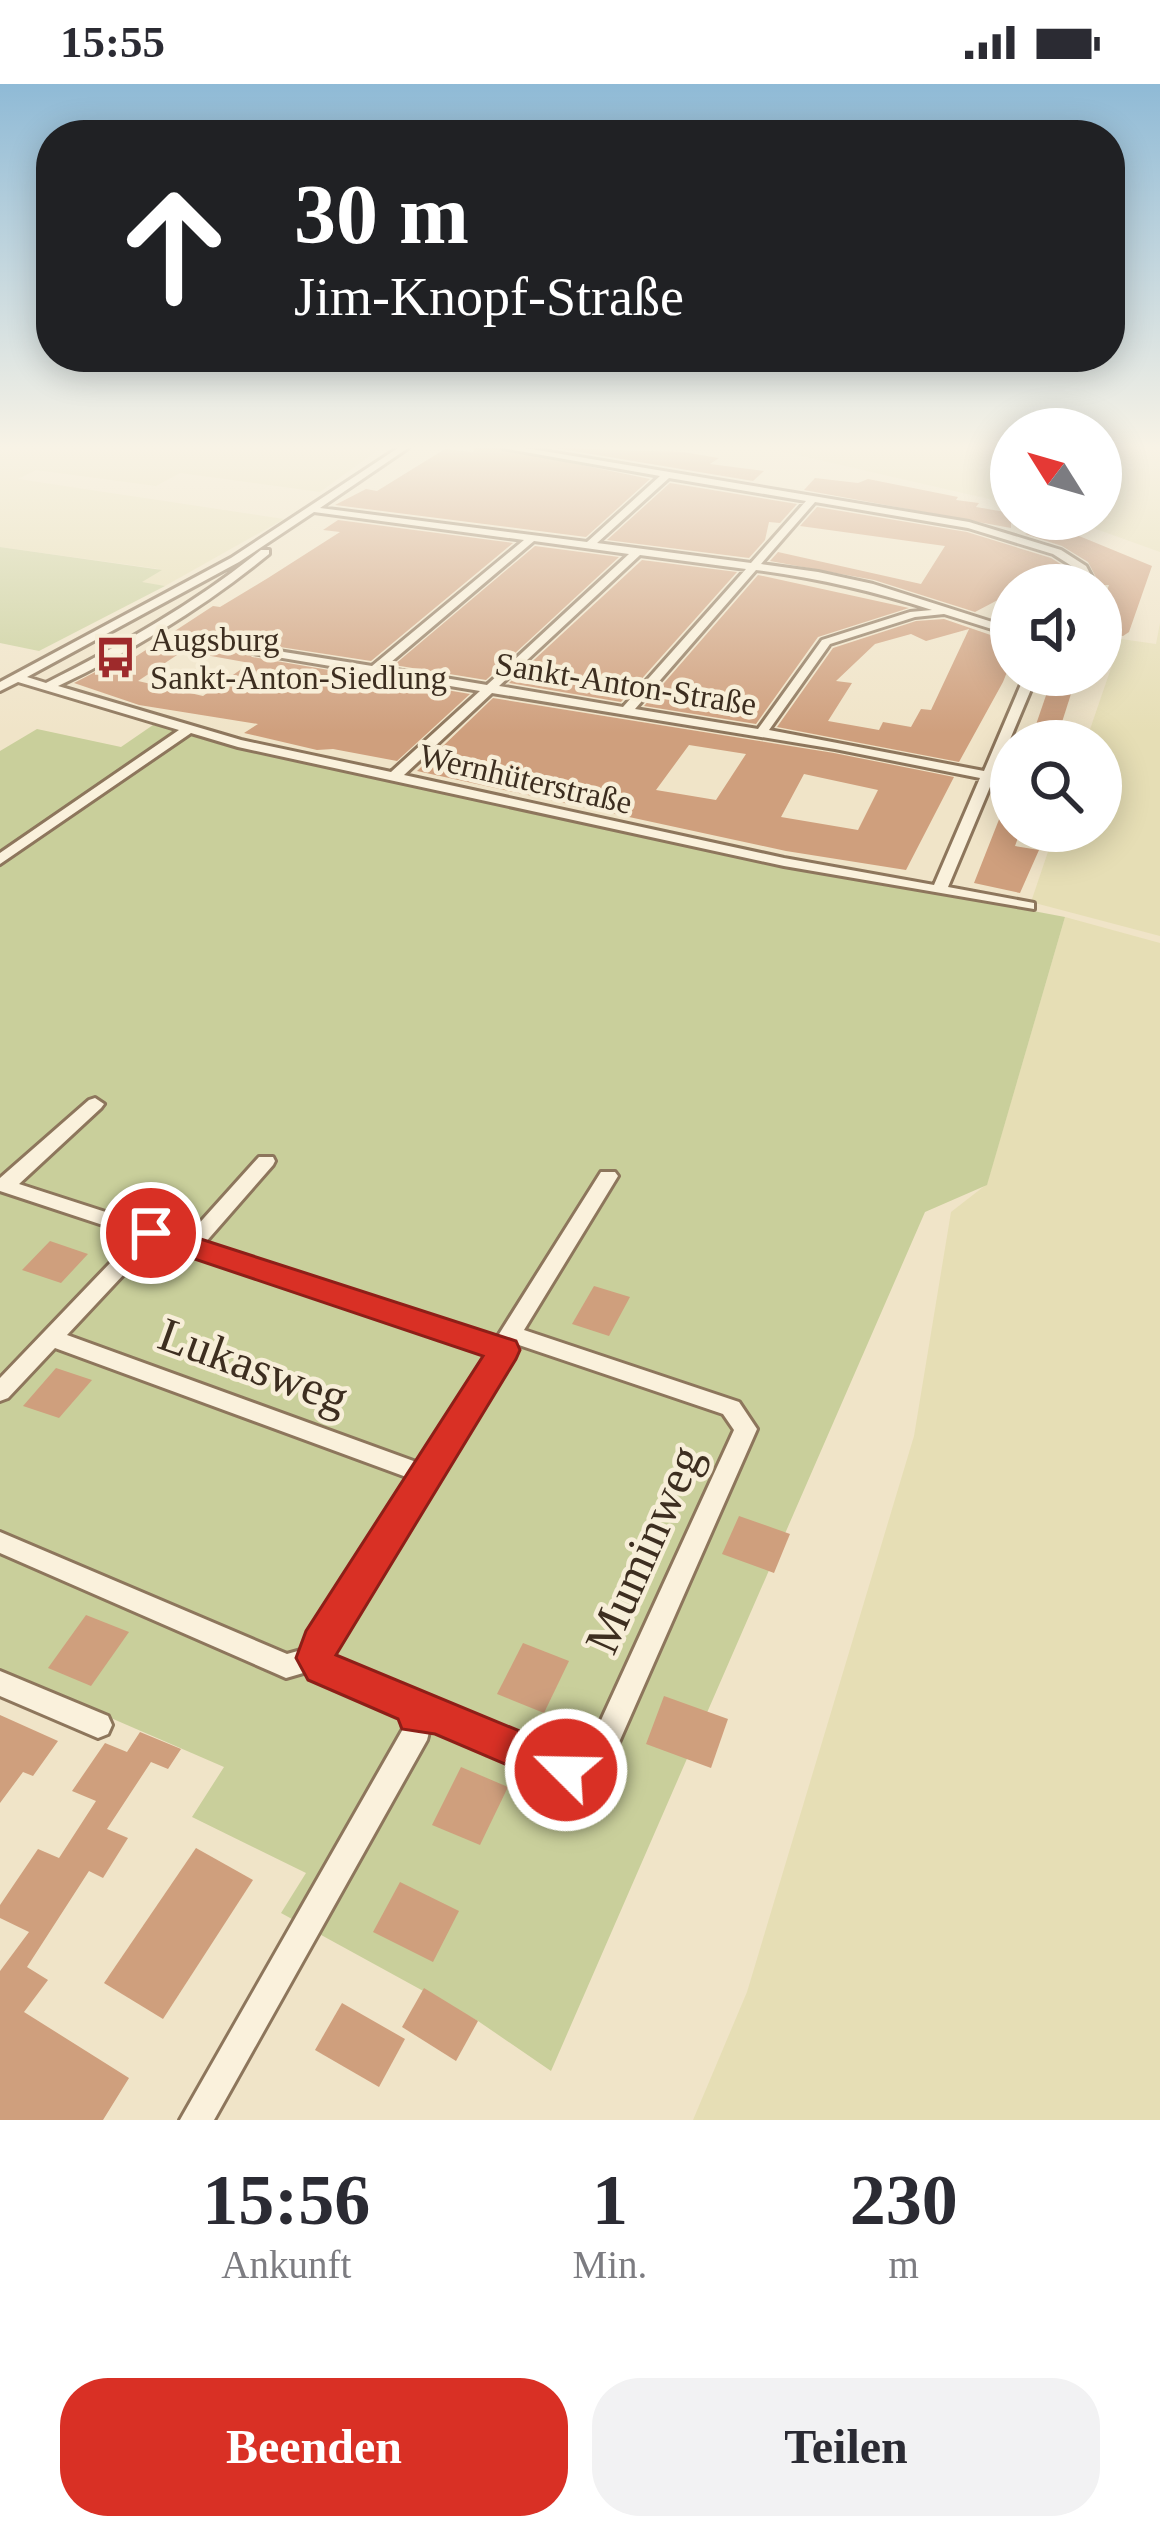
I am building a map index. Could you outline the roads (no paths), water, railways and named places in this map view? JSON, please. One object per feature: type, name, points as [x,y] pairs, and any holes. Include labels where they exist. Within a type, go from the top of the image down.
[{"type":"street","points":[[0,687],[263,543]]},
{"type":"street","points":[[51,685],[132,643],[276,543]]},
{"type":"street","points":[[374,670],[526,543]]},
{"type":"street","points":[[573,543],[869,586],[918,609],[953,612],[990,625]]},
{"type":"street","points":[[627,710],[774,543]]},
{"type":"street","points":[[1031,543],[1076,564]]},
{"type":"street","points":[[396,775],[638,551]]},
{"type":"street","points":[[235,560],[253,562]]},
{"type":"street","points":[[761,733],[826,642],[918,609]]},
{"type":"street","name":"Sankt-Anton-Straße","points":[[253,650],[627,710],[989,776]]},
{"type":"street","name":"Wernhüterstraße","points":[[16,678],[187,730],[608,826],[1029,906]]},
{"type":"street","points":[[940,889],[1021,696]]},
{"type":"street","points":[[0,860],[187,730]]},
{"type":"street","points":[[3,1185],[94,1104]]},
{"type":"street","points":[[190,1246],[266,1161]]},
{"type":"street","points":[[196,2120],[417,1731],[412,1705],[322,1667],[316,1658],[320,1643],[608,1176]]},
{"type":"street","points":[[3,1185],[509,1342]]},
{"type":"street","points":[[0,1392],[151,1233]]},
{"type":"street","name":"Lukasweg","points":[[51,1338],[426,1475]]},
{"type":"street","name":"Muminweg","points":[[416,1715],[437,1715],[566,1770],[595,1765],[746,1429],[731,1408],[509,1342]]},
{"type":"street","points":[[0,1542],[286,1666],[316,1658]]},
{"type":"street","points":[[0,1683],[98,1725]]},
{"type":"place","name":"Augsburg Sankt-Anton-Siedlung","points":[[116,658]]}]
